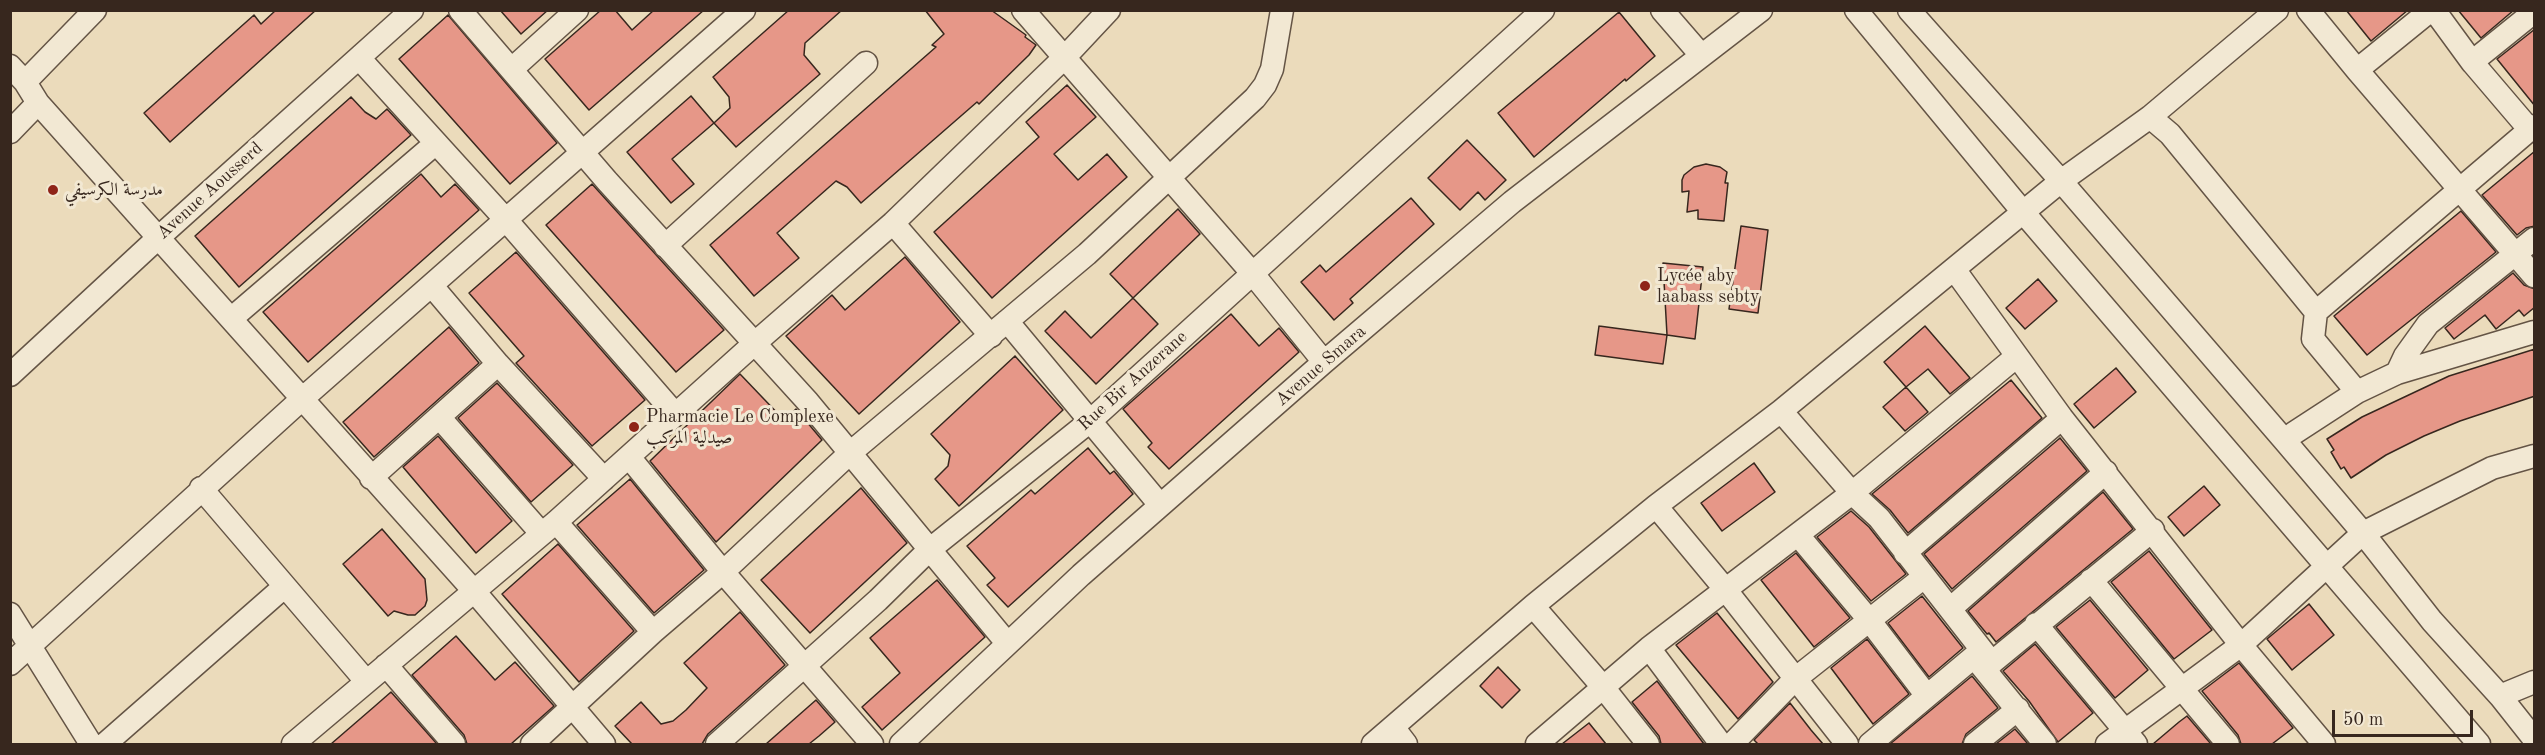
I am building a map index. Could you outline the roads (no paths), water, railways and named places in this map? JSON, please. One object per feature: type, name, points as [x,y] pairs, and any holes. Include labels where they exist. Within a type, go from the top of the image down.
[{"type":"street","points":[[95,10],[17,74],[38,103],[474,591],[604,744]]},
{"type":"street","name":"Avenue Aousserd","points":[[10,375],[158,238],[412,10]]},
{"type":"street","points":[[460,10],[665,246],[755,343],[850,453],[1007,643]]},
{"type":"street","points":[[512,69],[577,10]]},
{"type":"street","points":[[10,664],[201,488],[744,10]]},
{"type":"street","points":[[1023,10],[1253,274],[1324,362]]},
{"type":"street","points":[[302,742],[366,681],[549,528],[893,223],[1065,57],[1109,10]]},
{"type":"street","points":[[532,744],[653,632],[723,572],[850,453],[1087,254],[1255,98],[1265,86],[1272,69],[1282,10]]},
{"type":"street","points":[[1662,10],[1701,55]]},
{"type":"street","name":"Avenue Smara","points":[[901,744],[1007,643],[1324,362],[1512,202],[1761,10]]},
{"type":"street","points":[[1856,10],[2023,212],[2479,744]]},
{"type":"street","points":[[1909,10],[2061,181],[2286,441],[2363,533],[2432,621],[2500,696],[2535,739]]},
{"type":"street","points":[[1373,744],[1400,736],[1533,606],[1656,506],[1781,411],[2061,181],[2150,117],[2277,10]]},
{"type":"street","points":[[2308,10],[2535,276]]},
{"type":"street","points":[[2357,70],[2432,10],[2472,62],[2532,128],[2316,312],[2313,339],[2357,392]]},
{"type":"street","points":[[2472,62],[2535,12]]},
{"type":"street","name":"Rue Bir Anzerane","points":[[717,744],[929,550],[1089,422],[1253,274],[1534,13]]},
{"type":"street","points":[[359,58],[507,221],[675,414]]},
{"type":"street","points":[[665,246],[866,63]]},
{"type":"street","points":[[10,132],[38,103]]},
{"type":"street","points":[[2150,117],[2170,134],[2316,312]]},
{"type":"street","points":[[232,318],[436,143]]},
{"type":"street","points":[[893,223],[991,336]]},
{"type":"street","points":[[2397,373],[2405,356],[2428,324],[2535,239]]},
{"type":"street","points":[[1953,269],[2062,418],[2153,530],[2313,740]]},
{"type":"street","points":[[432,286],[498,364],[604,479]]},
{"type":"street","points":[[1007,321],[1160,505]]},
{"type":"street","points":[[2286,441],[2294,433],[2357,392],[2397,373],[2535,332]]},
{"type":"street","points":[[1537,744],[1648,648],[1852,493],[2017,356]]},
{"type":"street","points":[[372,478],[498,364]]},
{"type":"street","points":[[1781,411],[1852,493],[1879,518],[1950,609],[1983,660],[2045,744]]},
{"type":"street","points":[[440,418],[653,632]]},
{"type":"street","points":[[1905,554],[2062,418]]},
{"type":"street","points":[[2036,624],[2123,740],[2182,688],[2241,645],[2363,533],[2492,468],[2535,456]]},
{"type":"street","points":[[629,457],[723,572],[872,744]]},
{"type":"street","points":[[1950,609],[2106,472]]},
{"type":"street","points":[[201,488],[366,681]]},
{"type":"street","points":[[1656,506],[1725,589],[1847,744]]},
{"type":"street","points":[[1870,744],[1927,696],[2036,624],[2153,530]]},
{"type":"street","points":[[1798,535],[1870,621],[1927,696]]},
{"type":"street","points":[[1732,744],[1795,679],[1924,577]]},
{"type":"street","points":[[2091,580],[2228,744]]},
{"type":"street","points":[[105,744],[284,587]]},
{"type":"street","points":[[1533,606],[1603,687],[1648,744]]},
{"type":"street","points":[[10,614],[91,744]]},
{"type":"street","points":[[1648,648],[1721,744]]},
{"type":"street","points":[[386,665],[454,744]]},
{"type":"street","points":[[2500,696],[2535,682]]},
{"type":"street","points":[[1974,744],[2018,709]]},
{"type":"place","name":"مدرسة الكرسيفي","points":[[53,190]]},
{"type":"place","name":"Lycée aby laabass sebty","points":[[1645,286]]},
{"type":"place","name":"Pharmacie Le Complexe صيدلية المركب","points":[[634,427]]}]
